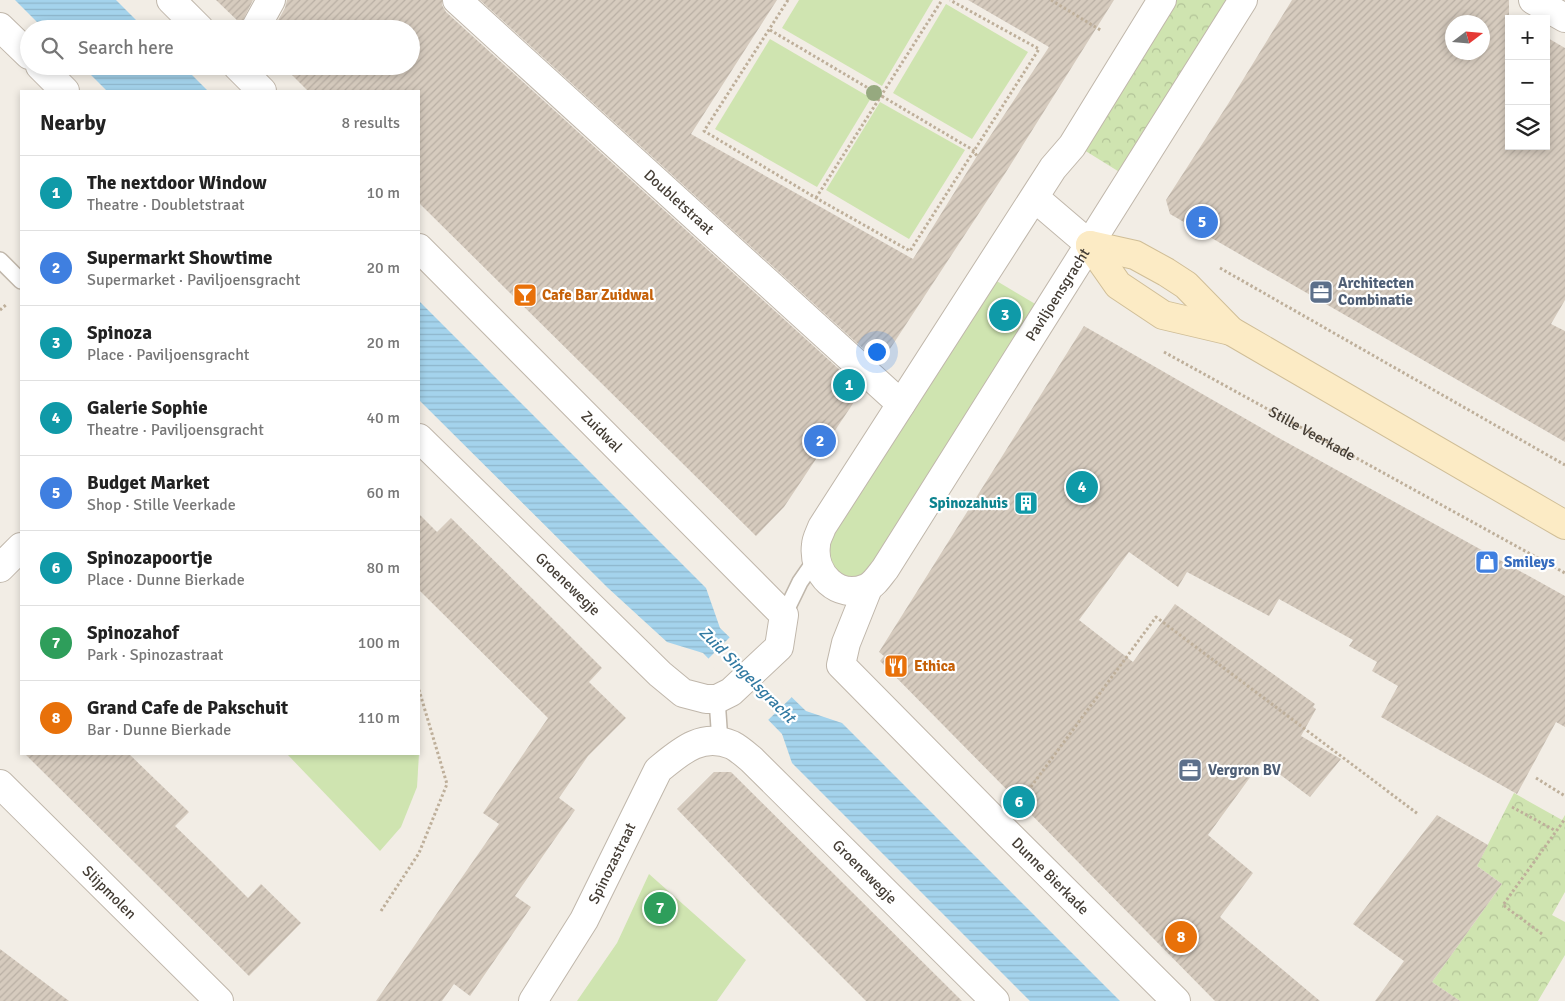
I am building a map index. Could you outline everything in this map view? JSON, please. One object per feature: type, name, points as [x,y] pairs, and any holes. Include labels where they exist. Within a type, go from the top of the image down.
[{"type":"street","points":[[171,0],[191,20]]},
{"type":"street","points":[[260,20],[271,0]]},
{"type":"street","name":"Doubletstraat","points":[[457,0],[901,404]]},
{"type":"street","points":[[868,588],[856,591],[843,591],[828,582],[821,575],[816,559],[816,545],[822,527],[1053,168],[1072,146],[1162,0]]},
{"type":"street","name":"Paviljoensgracht","points":[[840,665],[846,642],[868,588],[885,569],[1243,0]]},
{"type":"street","points":[[1533,0],[1565,18]]},
{"type":"street","points":[[0,27],[20,46]]},
{"type":"street","points":[[49,75],[64,90]]},
{"type":"street","points":[[247,75],[261,90]]},
{"type":"street","points":[[1035,198],[1090,245],[1118,285],[1164,315],[1231,331]]},
{"type":"street","points":[[1090,245],[1135,255],[1166,272],[1186,285],[1231,331],[1565,525]]},
{"type":"street","name":"Zuidwal","points":[[420,249],[784,615]]},
{"type":"street","name":"Groenewegje","points":[[420,439],[660,674],[683,693],[706,699],[724,696]]},
{"type":"street","points":[[0,568],[20,547]]},
{"type":"street","points":[[724,696],[779,647],[784,615]]},
{"type":"street","name":"Dunne Bierkade","points":[[840,665],[1176,1001]]},
{"type":"street","name":"Groenewegje","points":[[711,741],[732,745],[751,758],[995,1001]]},
{"type":"street","name":"Spinozastraat","points":[[533,1001],[584,920],[658,770],[678,754],[711,741]]},
{"type":"street","name":"Slijpmolen","points":[[0,784],[219,1001]]},
{"type":"lane","points":[[0,260],[20,280]]},
{"type":"lane","points":[[784,615],[800,582],[816,559]]},
{"type":"lane","points":[[711,741],[724,696]]},
{"type":"path","points":[[788,0],[704,131],[816,198],[910,251],[1039,49],[950,0]]},
{"type":"path","points":[[816,198],[942,0]]},
{"type":"path","points":[[1051,0],[1105,33]]},
{"type":"path","points":[[770,30],[973,150],[977,156]]},
{"type":"path","points":[[1215,265],[1565,465]]},
{"type":"path","name":"Stille Veerkade","points":[[1164,352],[1565,572]]},
{"type":"path","points":[[1000,827],[1156,617],[1418,814]]},
{"type":"path","points":[[381,911],[419,854],[447,784],[420,693]]},
{"type":"path","points":[[1536,778],[1565,796]]},
{"type":"path","points":[[1512,807],[1556,832]]},
{"type":"path","points":[[1542,934],[1503,905],[1565,819]]},
{"type":"green space","points":[[799,0],[933,0],[882,86],[782,28]]},
{"type":"green space","points":[[1173,0],[1232,0],[1121,173],[1084,150]]},
{"type":"green space","points":[[946,4],[1028,52],[972,139],[893,93]]},
{"type":"green space","points":[[770,39],[871,98],[817,187],[715,129]]},
{"type":"green space","points":[[880,102],[965,150],[909,239],[826,190]]},
{"type":"green space","points":[[985,274],[1047,311],[868,588],[828,582],[822,527]]},
{"type":"green space","points":[[288,755],[419,755],[417,787],[401,827],[380,851]]},
{"type":"green space","points":[[1514,793],[1562,820],[1565,815],[1565,892],[1552,915],[1565,922],[1565,955],[1538,1001],[1460,1001],[1432,982],[1502,884],[1477,866]]},
{"type":"green space","points":[[649,874],[746,960],[717,1001],[577,1001],[617,943]]},
{"type":"water","points":[[15,0],[116,0],[136,20],[35,20]]},
{"type":"water","points":[[91,75],[192,75],[207,90],[106,90]]},
{"type":"water","name":"Zuid Singelsgracht","points":[[420,302],[706,588],[720,628],[806,711],[842,723],[1120,1001],[1030,1001],[792,763],[782,734],[703,653],[667,642],[608,588],[420,401]]},
{"type":"pier","points":[[731,636],[794,695],[766,722],[707,660]]},
{"type":"building","points":[[216,0],[253,0],[243,20],[237,20]]},
{"type":"building","points":[[287,0],[442,0],[442,5],[446,12],[862,390],[784,507],[756,536],[420,204],[420,90],[307,90],[292,75],[420,75],[420,20],[278,20]]},
{"type":"building","points":[[480,0],[777,0],[691,134],[913,259],[977,156],[1049,47],[968,0],[1114,0],[1006,172],[880,364]]},
{"type":"building","points":[[1292,0],[1509,0],[1509,15],[1505,15],[1505,150],[1550,150],[1550,39],[1565,48],[1565,300],[1551,324],[1565,331],[1565,442],[1170,214],[1166,200]]},
{"type":"building","points":[[1084,326],[1277,437],[1565,596],[1565,727],[1556,722],[1517,794],[1381,717],[1398,686],[1372,671],[1377,662],[1349,646],[1353,640],[1279,599],[1269,616],[1187,572],[1178,587],[1129,552],[1079,620],[1133,662],[1175,604],[1315,704],[1313,707],[1316,709],[1301,736],[1341,759],[1310,797],[1262,761],[1208,835],[1253,873],[1220,917],[1320,1001],[1215,1001],[880,661],[884,656],[879,652]]},
{"type":"building","points":[[420,515],[437,532],[451,518],[602,668],[589,682],[626,718],[588,756],[559,798],[575,810],[515,896],[531,907],[470,996],[454,984],[442,1001],[376,1001],[499,824],[483,813],[548,718],[420,591]]},
{"type":"building","points":[[26,755],[130,755],[189,812],[175,826],[248,898],[261,884],[301,923],[249,976]]},
{"type":"building","points":[[714,772],[731,772],[962,1001],[866,1001],[677,809]]},
{"type":"building","points":[[1437,815],[1488,845],[1477,866],[1502,884],[1432,982],[1460,1001],[1375,1001],[1404,961],[1353,924]]},
{"type":"building","points":[[0,949],[69,1001],[0,1001]]},
{"type":"place","name":"Budget Market","points":[[1202,222]]},
{"type":"place","name":"Architecten Combinatie","points":[[1321,292]]},
{"type":"place","name":"Cafe Bar Zuidwal","points":[[525,295]]},
{"type":"place","name":"Spinoza","points":[[1005,315]]},
{"type":"place","name":"The nextdoor Window","points":[[849,385]]},
{"type":"place","name":"Supermarkt Showtime","points":[[820,441]]},
{"type":"place","name":"Galerie Sophie","points":[[1082,487]]},
{"type":"place","name":"Spinozahuis","points":[[1026,503]]},
{"type":"place","name":"Smileys","points":[[1487,562]]},
{"type":"place","name":"Ethica","points":[[896,666]]},
{"type":"place","name":"Vergron BV","points":[[1190,770]]},
{"type":"place","name":"Spinozapoortje","points":[[1019,802]]},
{"type":"place","name":"Spinozahof","points":[[660,908]]},
{"type":"place","name":"Grand Cafe de Pakschuit","points":[[1181,937]]}]
